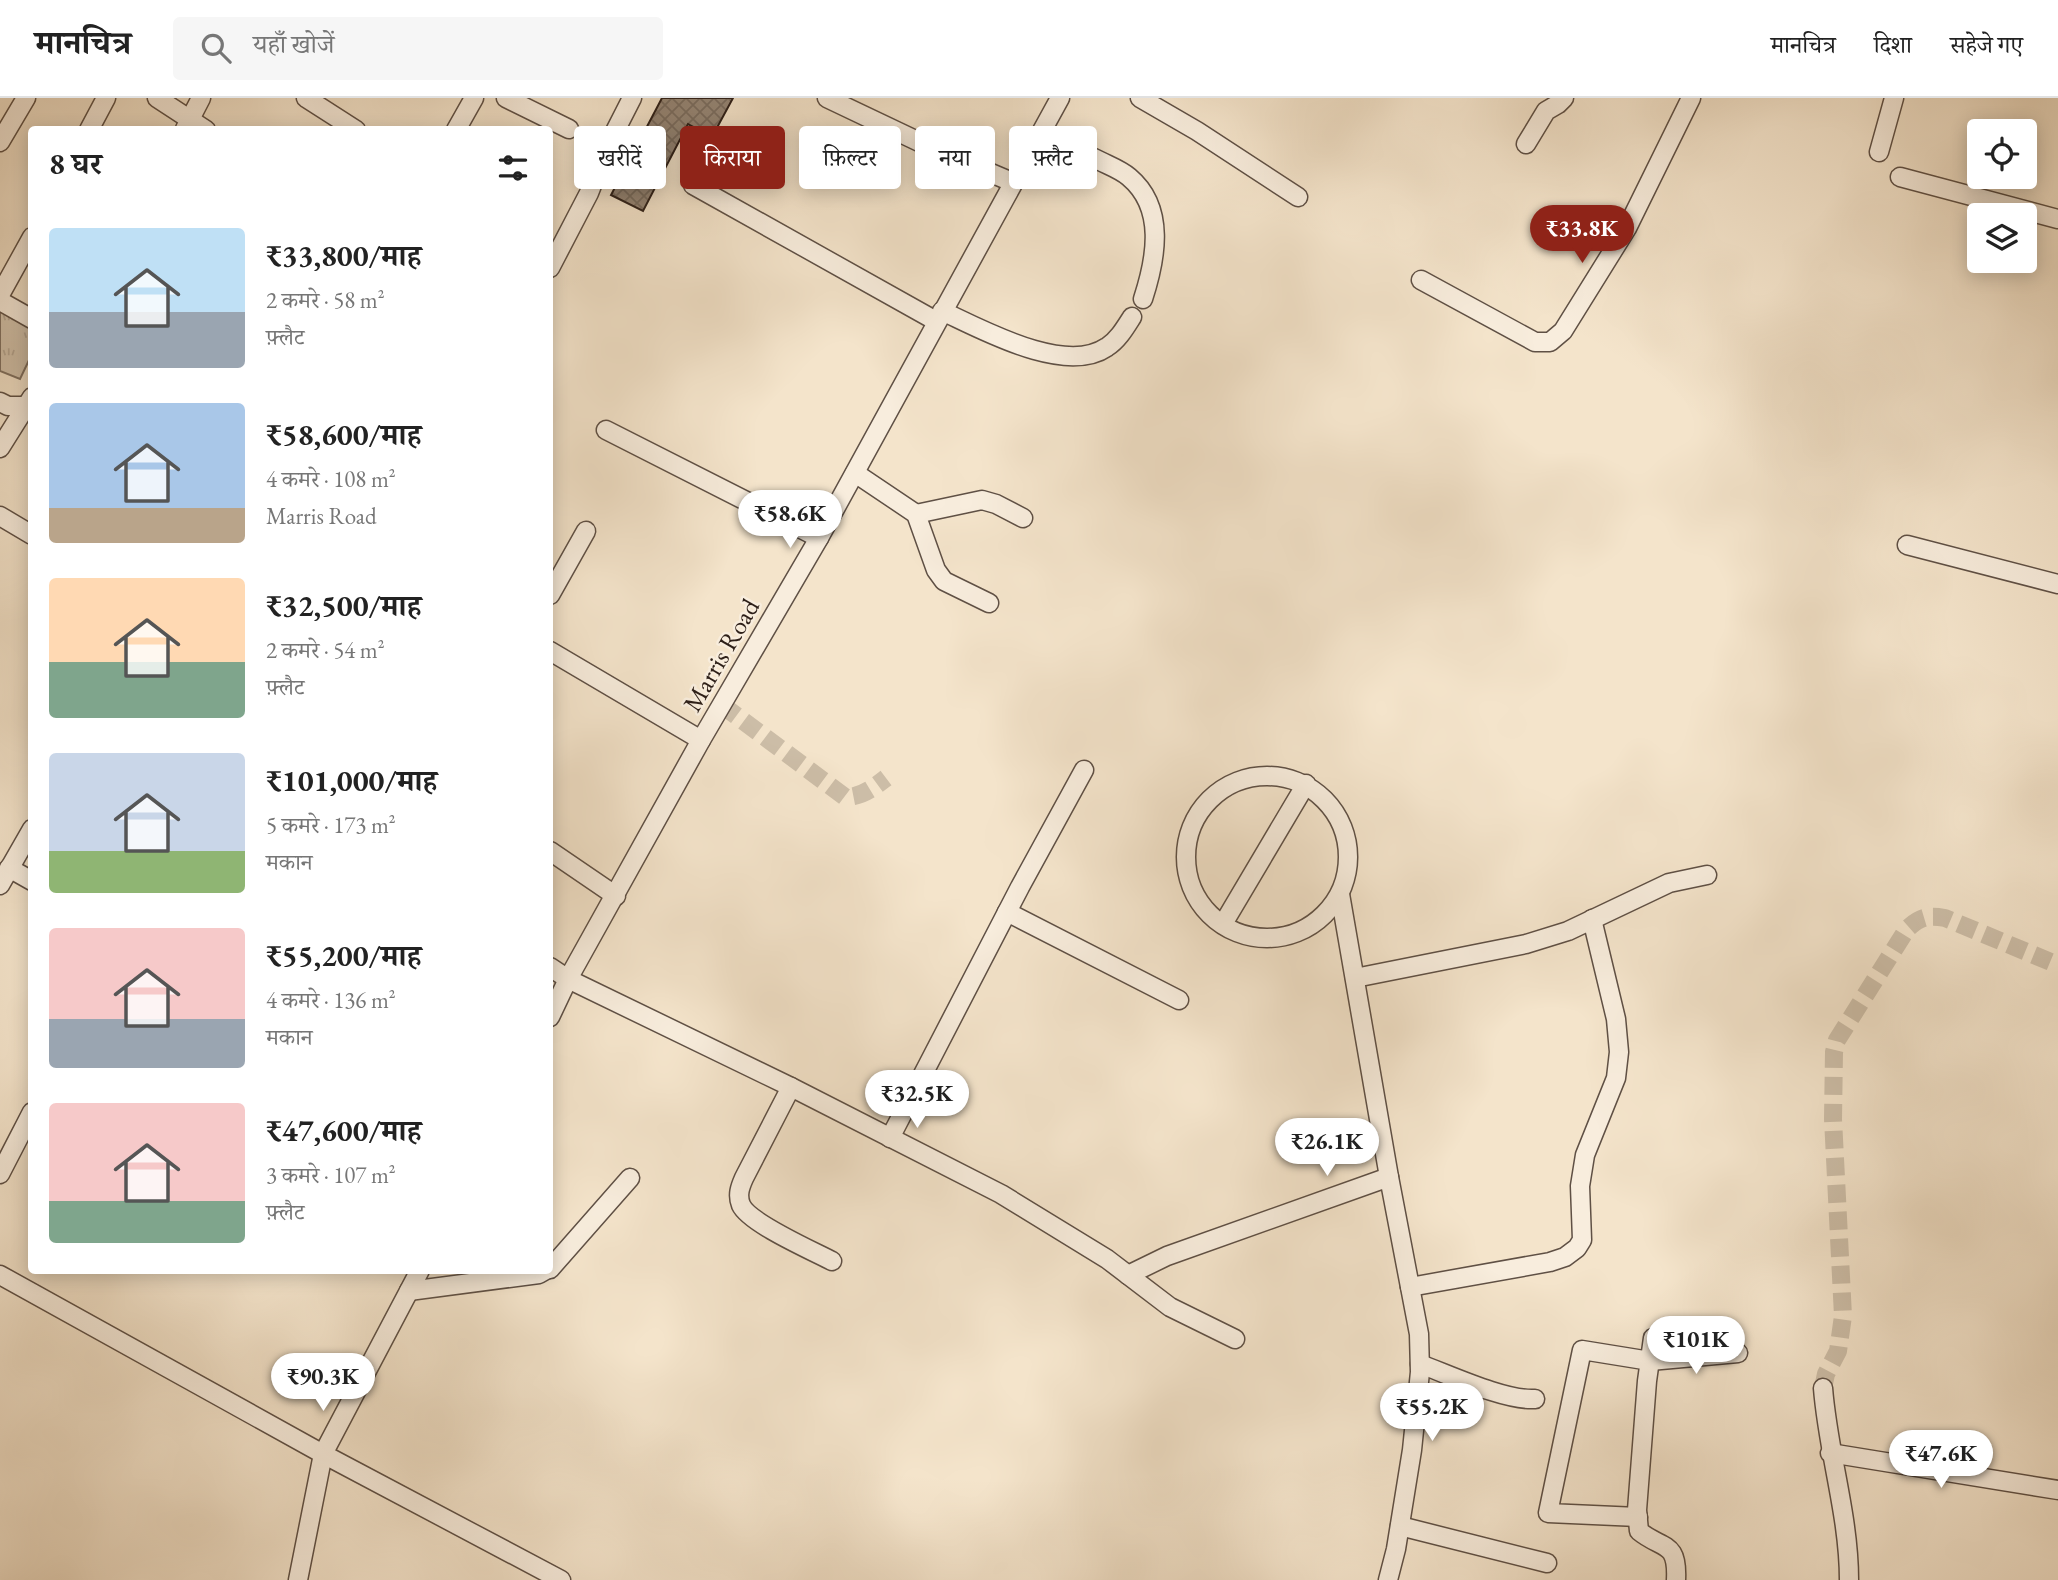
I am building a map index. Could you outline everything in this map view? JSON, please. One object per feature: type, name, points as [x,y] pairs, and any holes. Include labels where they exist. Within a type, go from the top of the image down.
[{"type":"street","points":[[0,142],[26,98]]},
{"type":"street","points":[[91,126],[106,98]]},
{"type":"street","points":[[157,98],[187,124],[201,98]]},
{"type":"street","points":[[306,98],[350,126]]},
{"type":"street","points":[[458,126],[474,98]]},
{"type":"street","points":[[506,98],[569,129]]},
{"type":"street","points":[[553,254],[589,193],[607,147],[632,98]]},
{"type":"street","points":[[827,98],[1009,181]]},
{"type":"street","name":"Marris Road","points":[[1045,126],[1060,98]]},
{"type":"street","points":[[1140,98],[1198,131],[1298,197]]},
{"type":"street","points":[[1526,144],[1546,111],[1564,98]]},
{"type":"street","points":[[1421,280],[1535,342],[1550,342],[1563,331],[1627,228],[1691,98]]},
{"type":"street","points":[[1879,152],[1894,98]]},
{"type":"street","points":[[1097,160],[1128,175],[1147,198],[1152,213],[1153,265],[1143,299]]},
{"type":"street","points":[[1900,177],[2058,219]]},
{"type":"street","name":"Marris Road","points":[[553,1011],[701,740],[819,538],[1009,188]]},
{"type":"street","points":[[701,189],[939,316],[1030,350],[1046,354],[1076,355],[1105,349],[1132,317]]},
{"type":"street","points":[[0,295],[28,244]]},
{"type":"street","points":[[0,301],[28,316]]},
{"type":"street","points":[[0,402],[8,406],[28,402]]},
{"type":"street","points":[[0,448],[28,404]]},
{"type":"street","points":[[606,430],[819,538]]},
{"type":"street","points":[[855,473],[916,514],[936,570],[944,581],[989,603]]},
{"type":"street","points":[[916,514],[982,500],[996,503],[1023,518]]},
{"type":"street","points":[[0,516],[28,534]]},
{"type":"street","points":[[553,590],[586,531]]},
{"type":"street","points":[[1907,545],[2058,584]]},
{"type":"street","points":[[553,653],[701,740]]},
{"type":"street","points":[[890,1138],[1084,770]]},
{"type":"street","points":[[1275,775],[1306,784],[1330,804],[1346,832],[1349,864],[1340,894],[1320,919],[1292,934],[1260,938],[1239,934],[1204,909],[1189,881],[1185,849],[1195,818],[1215,794],[1243,778],[1275,775]]},
{"type":"street","points":[[1223,924],[1306,784]]},
{"type":"street","points":[[0,885],[28,836]]},
{"type":"street","points":[[553,853],[616,895]]},
{"type":"street","points":[[9,868],[28,879]]},
{"type":"street","points":[[1355,978],[1526,944],[1568,930],[1668,883],[1707,875]]},
{"type":"street","points":[[1340,894],[1419,1334],[1420,1364],[1412,1450],[1388,1580]]},
{"type":"street","points":[[1007,912],[1179,1000]]},
{"type":"street","points":[[1410,1287],[1550,1262],[1565,1257],[1577,1248],[1582,1240],[1580,1186],[1585,1155],[1616,1078],[1619,1052],[1616,1019],[1592,919]]},
{"type":"street","points":[[553,969],[568,979],[791,1087],[1001,1194],[1107,1259],[1170,1307],[1235,1339]]},
{"type":"street","points":[[791,1087],[744,1178],[738,1192],[740,1204],[746,1213],[763,1224],[832,1261]]},
{"type":"street","points":[[0,1174],[28,1120]]},
{"type":"street","points":[[1128,1275],[1167,1256],[1389,1177]]},
{"type":"street","points":[[553,1264],[630,1178]]},
{"type":"street","points":[[298,1580],[323,1454],[417,1274]]},
{"type":"street","points":[[409,1291],[539,1274]]},
{"type":"street","points":[[0,1275],[323,1454],[561,1580]]},
{"type":"street","points":[[1653,1338],[1639,1531],[1668,1546],[1673,1554],[1676,1580]]},
{"type":"street","points":[[1638,1517],[1548,1513],[1582,1350],[1650,1361],[1738,1353]]},
{"type":"street","points":[[1420,1364],[1489,1389],[1535,1399]]},
{"type":"street","points":[[1822,1388],[1830,1452],[1849,1545],[1849,1580]]},
{"type":"street","points":[[1830,1452],[2058,1490]]},
{"type":"street","points":[[1400,1525],[1547,1563]]},
{"type":"green space","points":[[0,300],[28,318],[28,362],[20,379],[0,371]]},
{"type":"building","points":[[662,98],[733,98],[718,126],[680,126],[680,139],[666,167],[666,126],[647,126]]},
{"type":"building","points":[[614,189],[654,189],[643,211],[611,195]]},
{"type":"tunnel","points":[[722,705],[845,797],[862,794],[886,778]]},
{"type":"tunnel","points":[[1823,1388],[1826,1374],[1838,1351],[1843,1316],[1833,1119],[1834,1052],[1837,1040],[1907,929],[1924,918],[1945,918],[2058,965]]}]
